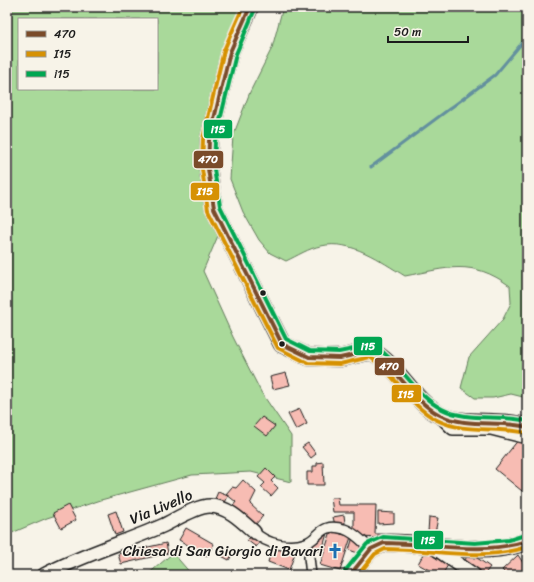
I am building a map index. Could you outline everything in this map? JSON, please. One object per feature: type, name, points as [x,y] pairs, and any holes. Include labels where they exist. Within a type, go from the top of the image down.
[{"type":"street","points":[[250,7],[230,52],[210,140],[208,169],[214,208],[282,344],[309,357],[340,358],[371,351],[381,356],[409,387],[453,428],[491,428],[527,437]]},
{"type":"street","points":[[440,415],[457,420],[506,422],[527,427]]},
{"type":"street","name":"Via Livello","points":[[44,575],[66,563],[162,526],[205,506],[217,507],[230,513],[262,540],[299,545],[311,541],[322,530],[332,527],[345,529],[371,549]]},
{"type":"street","points":[[352,572],[371,549],[384,542],[432,546],[504,548],[527,541]]},
{"type":"street","points":[[432,546],[474,575]]},
{"type":"street","points":[[309,557],[311,575]]},
{"type":"green space","points":[[7,7],[242,7],[204,141],[220,231],[203,271],[233,337],[261,392],[291,436],[291,482],[251,472],[192,475],[101,500],[47,518],[7,535]]},
{"type":"green space","points":[[283,7],[527,7],[527,398],[511,394],[493,398],[475,398],[461,388],[469,357],[503,319],[511,303],[510,286],[496,277],[471,268],[447,268],[405,276],[375,258],[354,248],[332,245],[312,248],[286,261],[270,253],[259,240],[243,212],[230,179],[233,136],[250,92],[272,48]]},
{"type":"green space","points":[[173,553],[192,575],[147,575]]},
{"type":"building","points":[[286,373],[290,385],[273,389],[270,377]]},
{"type":"building","points":[[300,409],[307,424],[296,430],[288,414]]},
{"type":"building","points":[[262,417],[275,426],[267,436],[254,426]]},
{"type":"building","points":[[519,439],[527,445],[527,490],[522,491],[495,469]]},
{"type":"building","points":[[308,443],[316,454],[311,458],[302,447]]},
{"type":"building","points":[[323,462],[324,485],[307,485],[307,472],[313,472],[313,466],[317,466],[317,463]]},
{"type":"building","points":[[266,468],[275,477],[271,481],[278,488],[271,496],[261,487],[265,483],[258,477]]},
{"type":"building","points":[[243,480],[256,492],[250,504],[263,516],[255,525],[232,507],[236,502],[226,494],[232,487],[236,488]]},
{"type":"building","points":[[218,492],[228,496],[224,505],[214,501]]},
{"type":"building","points":[[331,498],[338,498],[339,505],[376,505],[375,534],[384,534],[384,538],[358,537],[354,532],[354,512],[333,512]]},
{"type":"building","points":[[68,505],[76,520],[61,528],[53,513]]},
{"type":"building","points":[[116,511],[123,532],[115,535],[108,514]]},
{"type":"building","points":[[378,512],[394,513],[394,523],[378,524]]},
{"type":"building","points":[[344,515],[345,523],[335,525],[333,517]]},
{"type":"building","points":[[429,517],[438,518],[435,533],[428,532]]},
{"type":"building","points":[[186,528],[214,544],[207,556],[179,540]]},
{"type":"building","name":"Chiesa di San Giorgio di Bavari","points":[[331,531],[351,537],[340,571],[320,565]]},
{"type":"building","points":[[327,533],[322,551],[311,549],[314,538]]},
{"type":"building","points":[[252,534],[261,541],[256,547],[247,540]]},
{"type":"building","points":[[353,537],[361,544],[358,553],[349,550]]},
{"type":"building","points":[[166,543],[168,553],[121,564],[118,554]]},
{"type":"building","points":[[273,545],[295,553],[289,570],[268,562]]},
{"type":"building","points":[[219,548],[232,555],[229,560],[216,553]]},
{"type":"building","points":[[425,551],[448,565],[442,575],[438,575],[418,564]]},
{"type":"building","points":[[470,553],[490,567],[484,575],[476,575],[461,565]]},
{"type":"building","points":[[518,555],[527,569],[527,575],[507,575],[502,570]]},
{"type":"building","points":[[363,568],[379,575],[360,575]]},
{"type":"waterway","points":[[371,167],[495,75],[527,37]]},
{"type":"transit line","name":"I15","points":[[243,7],[224,50],[203,139],[202,169],[208,210],[278,348],[308,363],[340,364],[370,357],[388,372],[418,407],[437,420],[458,427],[526,433]]},
{"type":"transit line","name":"470","points":[[250,7],[230,52],[209,140],[208,169],[214,208],[282,344],[309,357],[340,358],[371,351],[381,358],[421,401],[440,415],[450,419],[472,423],[505,424],[527,427]]},
{"type":"transit line","name":"i15","points":[[255,9],[236,54],[215,141],[214,169],[220,206],[286,339],[310,351],[339,352],[373,345],[392,360],[423,395],[442,409],[452,413],[473,417],[506,418],[527,421]]},
{"type":"transit line","name":"i15","points":[[345,571],[367,544],[383,537],[475,543],[509,540],[525,535]]},
{"type":"transit line","name":"470","points":[[350,575],[371,549],[384,543],[456,548],[492,548],[527,541]]},
{"type":"transit line","name":"I15","points":[[358,575],[375,554],[385,549],[456,554],[492,554],[527,547]]},
{"type":"place","name":"Chiesa di San Giorgio di Bavari","points":[[335,551]]}]
